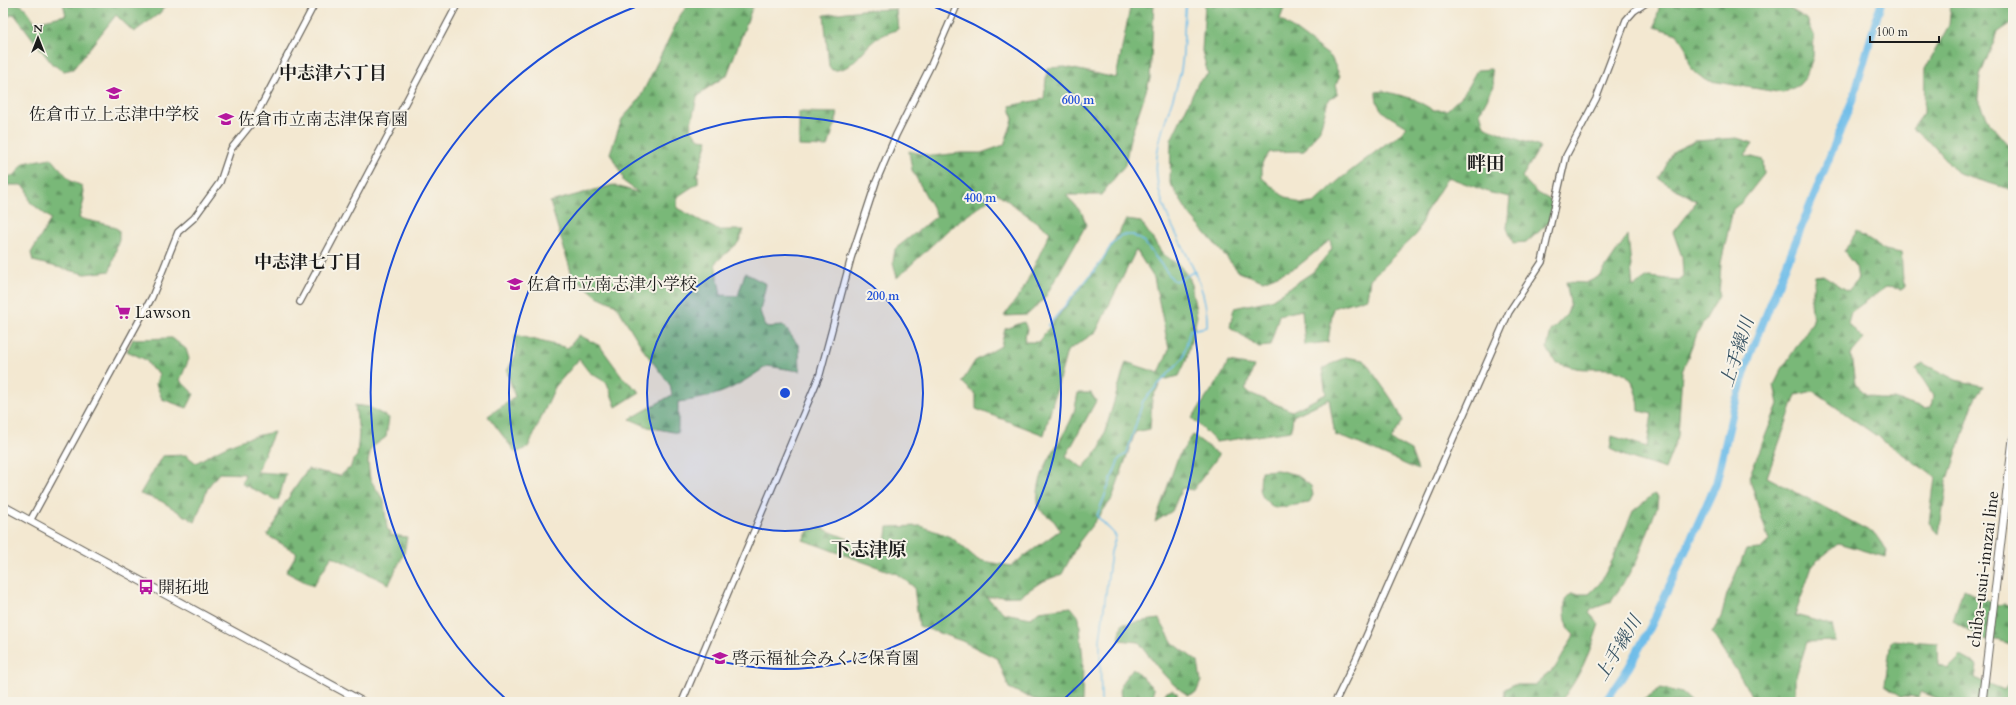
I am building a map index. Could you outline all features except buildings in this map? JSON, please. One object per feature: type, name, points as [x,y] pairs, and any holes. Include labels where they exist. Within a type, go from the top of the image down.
[{"type":"main road","name":"chiba-usui-innzai line","points":[[1982,702],[2013,439]]},
{"type":"main road","points":[[3,506],[363,702]]},
{"type":"street","points":[[30,520],[152,298],[178,232],[194,218],[220,182],[231,149],[252,123],[315,3]]},
{"type":"street","points":[[300,302],[458,3]]},
{"type":"street","points":[[682,702],[820,374],[851,258],[876,182],[896,135],[931,65],[958,3]]},
{"type":"street","points":[[1334,702],[1356,659],[1509,312],[1542,262],[1566,156],[1596,99],[1626,20],[1646,3]]},
{"type":"green space","points":[[3,3],[23,6],[35,22],[66,15],[63,3],[167,3],[160,13],[134,32],[116,15],[73,69],[64,71],[52,64],[14,14],[3,18]]},
{"type":"green space","points":[[690,3],[754,3],[727,75],[703,91],[697,98],[690,128],[699,139],[708,140],[698,173],[698,183],[677,197],[677,208],[718,230],[744,230],[738,243],[715,263],[721,295],[738,296],[745,273],[766,284],[760,311],[765,327],[784,326],[799,346],[800,371],[767,366],[745,381],[725,391],[704,398],[678,402],[678,433],[648,427],[630,419],[672,395],[670,385],[645,352],[616,305],[597,296],[572,275],[550,202],[613,185],[639,193],[623,181],[623,177],[610,153],[622,119],[639,100],[681,14]]},
{"type":"green space","points":[[1131,3],[1154,3],[1150,79],[1130,139],[1125,165],[1101,195],[1066,195],[1082,213],[1086,225],[1044,299],[1027,315],[1004,316],[1023,290],[1050,232],[997,193],[948,230],[897,278],[893,262],[895,249],[937,216],[912,170],[909,151],[932,156],[961,153],[981,153],[1004,145],[1013,120],[1010,106],[1044,99],[1047,68],[1065,67],[1116,78]]},
{"type":"green space","points":[[1205,3],[1286,3],[1280,19],[1331,57],[1340,76],[1336,84],[1338,93],[1328,101],[1320,129],[1304,151],[1270,152],[1262,163],[1262,178],[1282,195],[1300,204],[1314,203],[1339,180],[1387,143],[1395,139],[1407,127],[1382,110],[1377,100],[1376,92],[1384,91],[1414,99],[1433,110],[1447,110],[1463,95],[1477,70],[1491,69],[1494,86],[1480,112],[1484,126],[1540,147],[1522,177],[1536,192],[1552,201],[1554,215],[1551,221],[1527,242],[1513,243],[1507,228],[1510,197],[1491,193],[1448,177],[1425,213],[1417,234],[1370,279],[1367,298],[1333,308],[1328,342],[1305,345],[1302,310],[1279,315],[1270,346],[1259,347],[1230,327],[1234,308],[1271,300],[1313,272],[1332,249],[1330,240],[1297,267],[1263,281],[1239,272],[1189,214],[1170,183],[1171,140],[1199,81],[1208,74],[1202,51]]},
{"type":"green space","points":[[1660,3],[1780,3],[1807,19],[1814,35],[1813,57],[1806,77],[1799,85],[1783,93],[1705,80],[1691,69],[1686,48],[1677,34],[1655,27]]},
{"type":"green space","points":[[1951,3],[2013,3],[2013,22],[1997,33],[1980,76],[1978,99],[1991,125],[2008,145],[2013,163],[2013,190],[1958,174],[1930,142],[1912,129],[1924,113],[1925,69],[1949,25]]},
{"type":"green space","points":[[896,9],[898,29],[876,39],[845,68],[832,70],[829,66],[824,15],[862,10]]},
{"type":"green space","points":[[799,112],[838,113],[828,147],[799,146]]},
{"type":"green space","points":[[1737,138],[1753,143],[1745,155],[1763,160],[1764,174],[1742,202],[1733,209],[1721,263],[1719,296],[1697,334],[1682,372],[1678,436],[1665,469],[1625,456],[1610,449],[1612,436],[1647,447],[1652,414],[1639,411],[1636,391],[1629,377],[1620,371],[1608,369],[1582,369],[1555,362],[1547,348],[1551,331],[1567,314],[1570,303],[1566,282],[1586,283],[1600,276],[1628,235],[1633,287],[1648,277],[1678,280],[1683,276],[1682,257],[1673,232],[1697,201],[1659,179],[1674,151],[1695,141]]},
{"type":"green space","points":[[51,158],[71,181],[82,186],[84,200],[79,218],[105,224],[119,230],[119,239],[110,271],[85,274],[33,261],[31,253],[51,219],[30,202],[27,189],[21,185],[3,185],[3,178],[15,175],[24,163]]},
{"type":"green space","points":[[1126,220],[1141,222],[1163,254],[1180,266],[1190,279],[1197,316],[1186,361],[1179,376],[1162,380],[1152,398],[1150,429],[1135,432],[1112,499],[1079,542],[1062,574],[1041,582],[1020,596],[986,597],[1004,613],[1031,618],[1039,611],[1071,607],[1079,617],[1083,660],[1082,702],[1040,702],[1009,688],[998,659],[962,641],[919,626],[914,587],[897,574],[803,540],[808,531],[821,528],[885,554],[888,527],[921,526],[951,537],[978,560],[1011,566],[1060,530],[1054,521],[1039,509],[1039,485],[1047,463],[1072,417],[1078,393],[1091,393],[1096,401],[1066,456],[1083,468],[1100,448],[1126,362],[1159,373],[1169,349],[1154,278],[1136,250],[1096,332],[1067,351],[1044,435],[976,409],[976,395],[962,382],[975,361],[1001,346],[1005,329],[1024,322],[1027,329],[1024,342],[1038,342],[1104,258]]},
{"type":"green space","points":[[1856,232],[1885,250],[1901,253],[1903,280],[1906,286],[1902,289],[1886,287],[1851,312],[1848,323],[1864,339],[1851,354],[1855,384],[1867,395],[1878,399],[1894,399],[1925,409],[1931,407],[1933,395],[1916,369],[1922,363],[1956,380],[1983,386],[1974,401],[1947,482],[1939,534],[1929,523],[1935,477],[1813,391],[1796,395],[1767,477],[1875,534],[1887,551],[1886,557],[1839,543],[1813,564],[1795,615],[1832,625],[1836,641],[1807,642],[1795,679],[1795,702],[1754,702],[1742,679],[1712,633],[1721,617],[1727,594],[1746,550],[1761,549],[1769,541],[1749,477],[1778,404],[1774,385],[1782,369],[1813,321],[1811,301],[1815,276],[1823,275],[1848,291],[1858,279],[1856,267],[1844,252]]},
{"type":"green space","points":[[515,335],[568,348],[579,335],[600,346],[624,379],[640,392],[616,407],[607,383],[589,372],[579,359],[555,387],[528,447],[516,453],[488,416],[515,397],[507,371],[516,355]]},
{"type":"green space","points":[[172,338],[186,349],[189,359],[180,380],[194,394],[187,408],[162,399],[156,384],[159,373],[152,369],[146,360],[127,351],[133,339]]},
{"type":"green space","points":[[1345,357],[1364,360],[1395,404],[1403,421],[1391,440],[1411,451],[1418,470],[1355,442],[1335,435],[1329,399],[1293,416],[1291,431],[1216,442],[1192,418],[1222,375],[1228,362],[1254,366],[1245,391],[1292,411],[1326,394],[1322,369]]},
{"type":"green space","points":[[355,405],[369,407],[389,418],[386,437],[371,448],[368,462],[370,479],[384,501],[387,528],[391,535],[407,537],[404,553],[389,584],[332,556],[313,586],[286,572],[297,553],[267,535],[276,522],[280,510],[308,469],[340,476],[350,469],[353,460],[357,456],[359,433]]},
{"type":"green space","points":[[274,432],[257,472],[286,474],[278,501],[242,484],[245,474],[219,473],[208,487],[195,522],[161,501],[140,494],[162,456],[186,455],[196,463],[233,443]]},
{"type":"green space","points":[[1193,435],[1219,455],[1193,490],[1182,488],[1172,511],[1155,522],[1178,457]]},
{"type":"green space","points":[[1277,470],[1297,475],[1311,486],[1313,495],[1309,503],[1275,508],[1265,500],[1262,496],[1260,488],[1261,471]]},
{"type":"green space","points":[[1654,494],[1658,497],[1657,507],[1636,563],[1611,602],[1592,609],[1589,613],[1599,624],[1583,665],[1567,693],[1560,702],[1504,702],[1505,689],[1512,685],[1535,685],[1555,668],[1574,635],[1568,628],[1565,615],[1565,600],[1571,594],[1589,594],[1600,583],[1613,559],[1633,511]]},
{"type":"green space","points":[[1963,589],[1998,606],[2004,603],[2013,607],[2013,645],[1998,640],[1986,640],[1953,621]]},
{"type":"green space","points":[[1159,619],[1173,643],[1198,662],[1201,681],[1196,693],[1188,695],[1173,684],[1139,642],[1119,640],[1122,624]]},
{"type":"green space","points":[[1891,640],[1937,643],[1938,665],[1948,669],[1961,656],[1977,665],[1975,678],[2004,690],[2013,678],[2013,700],[2004,702],[1948,702],[1921,692],[1919,697],[1901,696],[1885,685]]},
{"type":"green space","points":[[1133,668],[1153,688],[1154,697],[1149,702],[1122,702],[1120,690],[1121,686]]},
{"type":"green space","points":[[1661,688],[1682,693],[1692,702],[1640,702]]},
{"type":"green space","points":[[1172,690],[1177,693],[1178,702],[1167,702],[1165,693]]},
{"type":"waterway","points":[[1101,702],[1100,640],[1111,552],[1116,536],[1097,516],[1119,459],[1127,453],[1143,401],[1183,358],[1190,330],[1207,327],[1206,307],[1201,289],[1195,272],[1170,221],[1163,203],[1156,170],[1160,141],[1181,70],[1186,3]]},
{"type":"waterway","name":"上手繰川","points":[[1605,702],[1629,667],[1651,626],[1716,484],[1733,411],[1750,355],[1854,96],[1881,3]]},
{"type":"waterway","points":[[1048,326],[1099,265],[1112,244],[1121,235],[1133,235],[1144,242],[1173,280],[1177,281],[1195,271]]},
{"type":"place","name":"佐倉市立上志津中学校","points":[[114,93]]},
{"type":"place","name":"佐倉市立南志津保育園","points":[[226,119]]},
{"type":"place","name":"佐倉市立南志津小学校","points":[[515,284]]},
{"type":"place","name":"Lawson","points":[[123,312]]},
{"type":"place","name":"開拓地","points":[[146,587]]},
{"type":"place","name":"啓示福祉会みくに保育園","points":[[720,658]]},
{"type":"district","name":"中志津六丁目","points":[[333,73]]},
{"type":"district","name":"畔田","points":[[1486,163]]},
{"type":"district","name":"中志津七丁目","points":[[308,262]]},
{"type":"district","name":"下志津原","points":[[869,549]]}]
